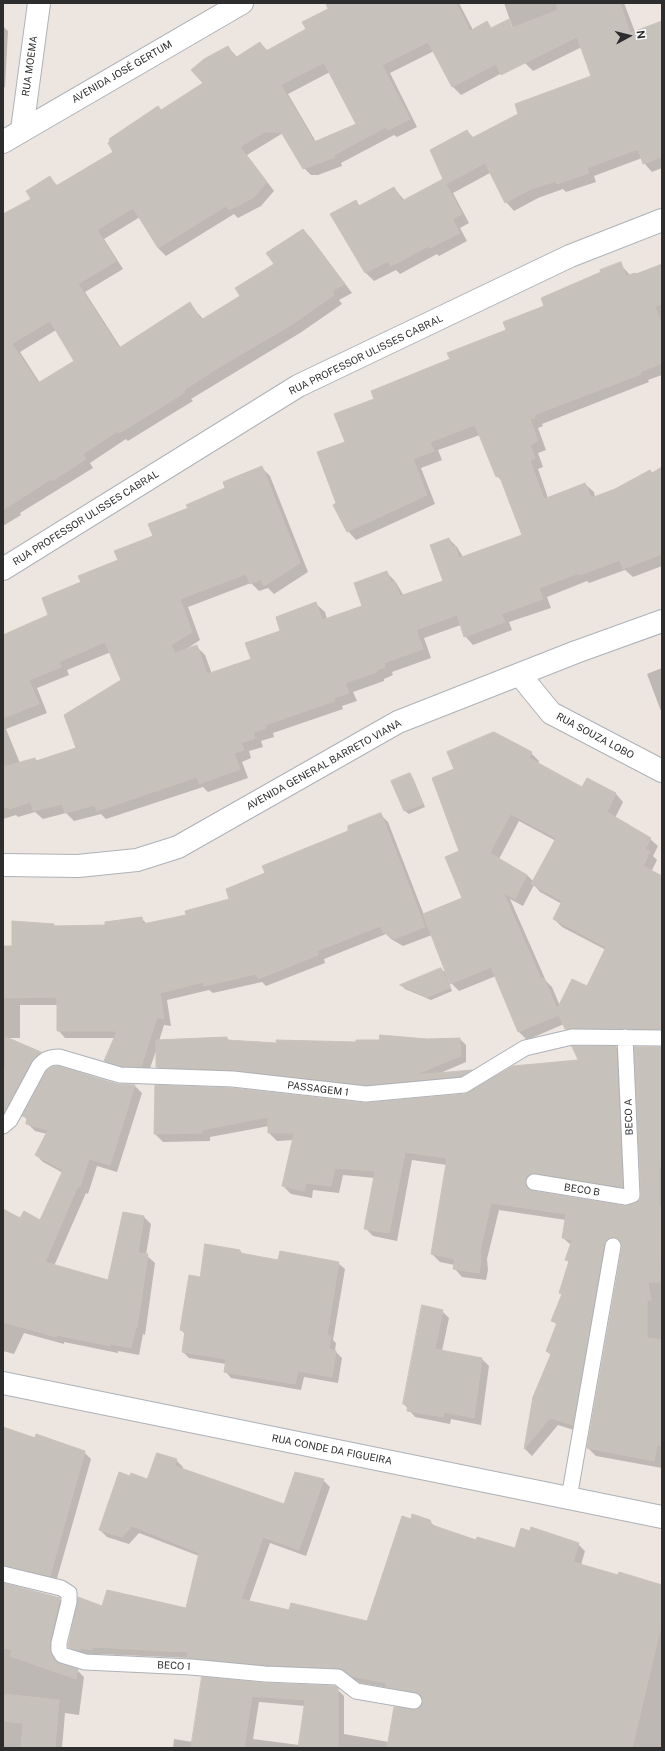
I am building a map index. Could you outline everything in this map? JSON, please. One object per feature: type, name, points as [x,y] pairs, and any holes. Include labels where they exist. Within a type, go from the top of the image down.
[{"type":"street","name":"RUA MOEMA","points":[[22,130],[39,3]]},
{"type":"street","name":"AVENIDA JOSÉ GERTUM","points":[[3,142],[242,3]]},
{"type":"street","name":"RUA PROFESSOR ULISSES CABRAL","points":[[3,570],[298,386],[570,256],[662,220]]},
{"type":"street","name":"AVENIDA GENERAL BARRETO VIANA","points":[[3,866],[78,866],[129,861],[178,847],[398,722],[576,652],[662,621]]},
{"type":"street","name":"RUA SOUZA LOBO","points":[[520,675],[551,713],[662,771]]},
{"type":"street","name":"RUA CONDE DA FIGUEIRA","points":[[3,1383],[662,1517]]},
{"type":"lane","name":"PASSAGEM 1","points":[[3,1126],[10,1120],[40,1066],[44,1061],[51,1057],[59,1057],[120,1075],[233,1079],[366,1094],[464,1085],[525,1048],[572,1037],[662,1038]]},
{"type":"lane","name":"BECO A","points":[[625,1037],[632,1192],[630,1196]]},
{"type":"lane","name":"BECO B","points":[[534,1182],[626,1197],[630,1196]]},
{"type":"lane","points":[[569,1498],[613,1246]]},
{"type":"lane","name":"BECO 1","points":[[3,1574],[61,1588],[69,1593],[69,1602],[59,1644],[59,1650],[62,1655],[68,1658],[86,1662],[191,1667],[265,1674],[338,1677],[356,1691],[414,1701]]},
{"type":"building","points":[[326,3],[456,3],[470,31],[487,21],[491,28],[509,19],[512,28],[558,10],[556,3],[620,3],[630,33],[662,21],[662,157],[643,164],[638,149],[587,168],[589,173],[557,184],[556,181],[529,190],[505,203],[485,163],[446,184],[462,214],[452,219],[460,233],[430,248],[429,246],[391,266],[388,261],[365,273],[330,214],[356,200],[359,206],[394,187],[402,201],[443,179],[430,150],[467,130],[472,138],[518,114],[515,104],[591,76],[577,37],[501,75],[496,64],[452,87],[428,42],[382,65],[410,119],[388,130],[386,127],[334,155],[335,157],[303,169],[281,132],[264,132],[240,147],[267,182],[253,198],[229,210],[226,206],[158,248],[133,208],[97,230],[116,261],[78,284],[119,348],[190,302],[201,320],[240,296],[235,288],[274,264],[266,253],[303,229],[345,284],[332,291],[334,295],[291,325],[221,366],[184,390],[185,392],[162,407],[119,433],[118,431],[83,454],[86,459],[52,481],[51,479],[3,510],[3,214],[31,199],[26,191],[50,176],[56,186],[113,152],[108,143],[110,141],[109,139],[158,106],[161,110],[203,83],[191,70],[204,59],[228,46],[235,58],[260,42],[266,51],[306,29],[302,22],[328,9]],"holes":[[[324,63],[356,124],[314,142],[281,85]],[[50,321],[74,361],[38,383],[12,344]]]},
{"type":"building","points":[[621,262],[626,276],[636,274],[662,264],[662,304],[655,307],[662,325],[662,363],[640,372],[641,374],[534,415],[535,418],[530,419],[538,441],[530,445],[535,458],[530,461],[544,499],[585,483],[591,498],[615,489],[650,470],[652,473],[662,467],[662,554],[623,569],[620,560],[539,588],[543,599],[501,614],[505,622],[464,637],[457,615],[416,630],[423,649],[384,663],[385,667],[376,670],[377,672],[345,683],[349,693],[334,698],[335,701],[265,725],[266,728],[253,733],[255,738],[241,743],[244,750],[234,753],[240,769],[199,784],[197,777],[97,811],[95,805],[65,813],[62,804],[33,811],[31,802],[9,809],[9,807],[3,808],[3,767],[35,758],[36,761],[76,748],[64,715],[121,680],[105,642],[59,662],[61,667],[29,680],[39,704],[3,718],[3,635],[48,615],[42,598],[81,582],[78,576],[118,560],[114,551],[153,536],[148,524],[188,508],[186,505],[225,488],[223,482],[262,466],[300,563],[264,586],[261,579],[250,584],[246,574],[180,599],[192,632],[171,645],[175,653],[197,645],[207,674],[251,659],[245,643],[280,631],[276,617],[316,602],[322,620],[362,606],[354,583],[387,571],[391,583],[394,581],[400,596],[443,581],[430,545],[449,538],[452,546],[455,546],[459,558],[522,535],[499,475],[496,477],[475,425],[430,442],[434,451],[413,459],[427,495],[347,532],[333,505],[336,503],[317,452],[345,442],[334,414],[374,399],[371,391],[450,359],[447,353],[506,330],[503,322],[544,306],[541,298],[601,272],[600,270]]},
{"type":"building","points":[[494,732],[532,752],[529,758],[582,787],[587,778],[616,793],[607,812],[651,838],[645,849],[650,851],[643,866],[662,876],[662,1029],[565,1029],[559,1015],[518,1032],[491,967],[450,984],[423,914],[462,898],[445,857],[459,851],[432,778],[454,769],[447,752]],"holes":[[[511,814],[556,838],[531,884],[562,901],[553,919],[606,947],[587,986],[572,979],[557,1009],[544,978],[541,979],[503,892],[515,899],[527,875],[490,853]]]},
{"type":"building","points":[[410,773],[423,804],[404,811],[391,781]]},
{"type":"building","points":[[381,813],[425,927],[394,939],[383,932],[380,926],[317,951],[318,955],[258,979],[256,974],[204,986],[203,982],[160,993],[164,1019],[157,1017],[141,1067],[121,1066],[104,1061],[117,1031],[57,1031],[57,997],[3,998],[3,946],[12,946],[12,921],[54,924],[54,926],[105,925],[105,922],[142,917],[143,924],[186,915],[185,911],[229,899],[226,889],[265,873],[262,866],[348,831],[348,826]]},
{"type":"building","points":[[441,968],[450,988],[427,997],[400,985]]},
{"type":"building","points":[[380,1035],[427,1039],[460,1038],[461,1056],[414,1075],[472,1070],[461,1076],[366,1085],[234,1070],[156,1067],[156,1040],[227,1037],[227,1040],[277,1043],[276,1040],[356,1042],[356,1040],[379,1040]]},
{"type":"building","points":[[6,1037],[41,1052],[31,1062],[4,1112],[3,1067],[5,1067]]},
{"type":"building","points":[[572,1046],[616,1046],[623,1187],[535,1173],[527,1176],[525,1185],[528,1189],[533,1191],[625,1206],[640,1200],[641,1195],[634,1047],[662,1047],[662,1167],[659,1167],[659,1207],[661,1207],[660,1282],[648,1282],[651,1300],[647,1300],[647,1338],[662,1340],[662,1446],[657,1445],[654,1461],[587,1448],[622,1248],[618,1239],[610,1238],[604,1244],[573,1425],[550,1418],[524,1449],[533,1397],[551,1354],[546,1351],[557,1323],[551,1321],[562,1294],[559,1293],[569,1261],[565,1260],[572,1240],[562,1238],[566,1214],[491,1203],[480,1251],[481,1261],[479,1273],[453,1269],[455,1259],[431,1254],[447,1158],[405,1152],[389,1233],[364,1229],[375,1171],[335,1168],[331,1186],[306,1183],[304,1191],[282,1186],[294,1133],[268,1133],[268,1117],[202,1130],[202,1133],[154,1134],[155,1085],[232,1088],[365,1103],[465,1094],[513,1066],[578,1060]]},
{"type":"building","points":[[58,1066],[117,1084],[135,1085],[110,1165],[89,1159],[80,1187],[78,1186],[45,1262],[108,1280],[123,1212],[144,1216],[138,1253],[148,1254],[137,1328],[136,1327],[131,1348],[111,1344],[110,1346],[57,1335],[56,1337],[3,1322],[3,1209],[20,1218],[24,1211],[40,1220],[63,1170],[35,1155],[48,1130],[26,1124],[27,1117],[22,1116],[46,1071],[52,1067]]},
{"type":"building","points":[[205,1244],[240,1250],[240,1253],[278,1260],[280,1251],[339,1262],[327,1335],[331,1336],[329,1349],[336,1351],[332,1377],[298,1371],[295,1384],[224,1372],[226,1359],[182,1352],[185,1331],[180,1330],[189,1275],[200,1277]]},
{"type":"building","points":[[422,1305],[443,1310],[435,1349],[482,1358],[474,1418],[444,1412],[443,1417],[407,1411],[408,1405],[403,1404]]},
{"type":"building","points":[[3,1427],[35,1438],[36,1434],[85,1451],[50,1576],[3,1565]]},
{"type":"building","points":[[157,1453],[177,1459],[175,1466],[284,1504],[295,1472],[324,1479],[299,1550],[263,1537],[241,1599],[289,1610],[291,1603],[367,1621],[402,1516],[411,1519],[412,1514],[430,1520],[432,1525],[476,1540],[477,1537],[515,1548],[521,1528],[530,1531],[531,1527],[579,1543],[573,1562],[618,1575],[619,1572],[662,1585],[662,1622],[632,1748],[387,1748],[394,1707],[417,1709],[423,1702],[419,1694],[386,1687],[386,1683],[352,1676],[338,1668],[266,1665],[187,1658],[188,1652],[92,1647],[92,1650],[81,1648],[80,1651],[68,1647],[78,1597],[102,1606],[107,1590],[186,1608],[199,1553],[132,1526],[122,1537],[99,1530],[119,1472],[130,1476],[131,1473],[147,1479]]},
{"type":"building","points":[[3,1583],[60,1598],[50,1641],[50,1650],[54,1660],[78,1669],[76,1679],[10,1656],[12,1650],[3,1648]]},
{"type":"building","points":[[202,1677],[265,1683],[335,1686],[338,1688],[338,1748],[298,1748],[305,1700],[252,1696],[244,1748],[191,1748]]},
{"type":"building","points":[[3,1694],[59,1700],[55,1748],[21,1748],[23,1723],[3,1721]]}]
